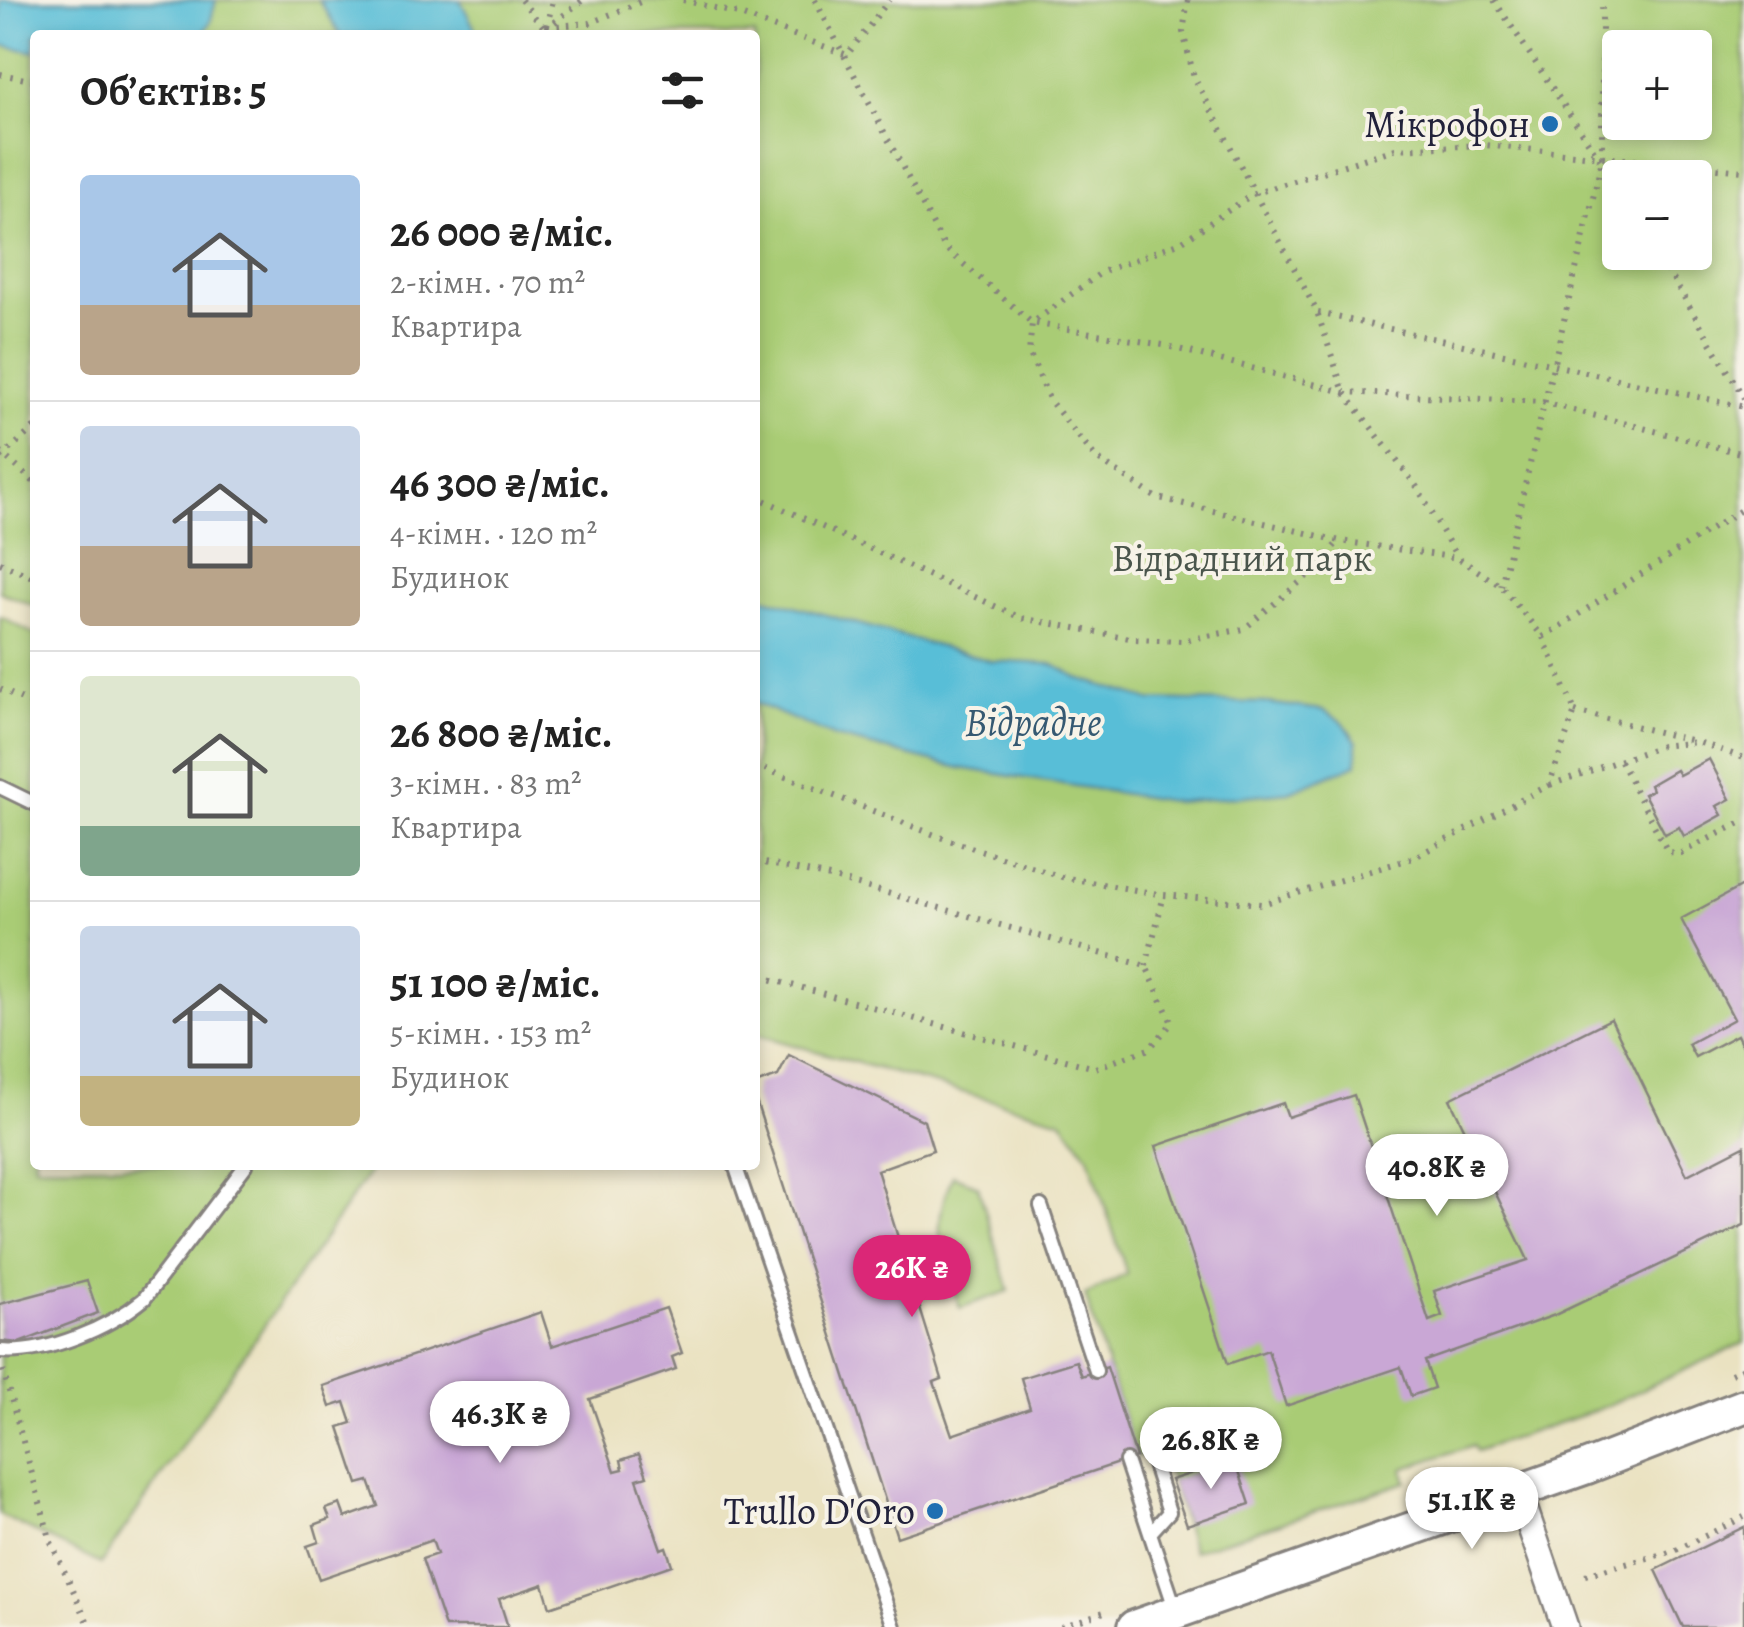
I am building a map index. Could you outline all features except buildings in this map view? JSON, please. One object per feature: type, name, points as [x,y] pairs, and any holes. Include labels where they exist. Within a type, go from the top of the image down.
[{"type":"street","points":[[1520,1495],[1744,1406]]},
{"type":"street","points":[[1134,1627],[1178,1620],[1744,1418]]},
{"type":"street","points":[[1520,1495],[1565,1627]]},
{"type":"lane","points":[[0,786],[30,801]]},
{"type":"lane","points":[[0,1350],[22,1353],[127,1313],[144,1299],[242,1170]]},
{"type":"lane","points":[[737,1170],[894,1627]]},
{"type":"lane","points":[[1041,1206],[1096,1371]]},
{"type":"lane","points":[[1150,1452],[1169,1512],[1150,1533]]},
{"type":"lane","points":[[1126,1461],[1178,1620]]},
{"type":"path","points":[[521,0],[548,30]]},
{"type":"path","points":[[549,30],[553,0]]},
{"type":"path","points":[[550,30],[582,0]]},
{"type":"path","points":[[554,30],[590,23],[645,0]]},
{"type":"path","points":[[682,0],[738,14],[848,55]]},
{"type":"path","points":[[814,0],[848,55],[946,248],[1032,323],[1163,344],[1344,392],[1542,402],[1744,454]]},
{"type":"path","points":[[848,55],[889,0]]},
{"type":"path","points":[[1188,0],[1184,32],[1194,76],[1317,312],[1344,392],[1416,487],[1458,558]]},
{"type":"path","points":[[1494,0],[1602,160]]},
{"type":"path","points":[[1501,586],[1602,160],[1602,0]]},
{"type":"path","points":[[0,74],[30,81]]},
{"type":"path","points":[[1549,785],[1575,711],[1543,637],[1501,586],[1458,558],[1340,541],[1155,497],[1095,457],[1050,402],[1030,352],[1032,323],[1102,272],[1181,242],[1253,194],[1395,149],[1484,146],[1602,160]]},
{"type":"path","points":[[1712,169],[1744,171]]},
{"type":"path","points":[[1668,270],[1744,398]]},
{"type":"path","points":[[1317,312],[1552,361],[1744,407]]},
{"type":"path","points":[[30,431],[1,455],[30,479]]},
{"type":"path","points":[[760,499],[790,516],[1021,618],[1135,639],[1181,641],[1244,629],[1312,572],[1340,541]]},
{"type":"path","points":[[1543,637],[1744,508]]},
{"type":"path","points":[[0,564],[30,576]]},
{"type":"path","points":[[0,689],[30,703]]},
{"type":"path","points":[[1575,711],[1698,742],[1744,758]]},
{"type":"path","points":[[760,767],[940,836],[1062,877],[1164,895],[1262,904],[1412,858],[1549,785],[1660,746],[1698,742]]},
{"type":"path","points":[[1620,761],[1668,852],[1681,853],[1744,821]]},
{"type":"path","points":[[760,862],[830,877],[1146,966]]},
{"type":"path","points":[[760,976],[1095,1068],[1149,1050],[1172,1022],[1146,966],[1164,895]]},
{"type":"path","points":[[0,1359],[51,1542],[90,1627]]},
{"type":"path","points":[[1585,1575],[1674,1552],[1744,1517]]},
{"type":"green space","name":"Відрадний парк","points":[[0,0],[1744,0],[1744,1343],[1597,1410],[1476,1451],[1473,1445],[1403,1469],[1407,1482],[1193,1551],[1162,1449],[1136,1457],[1085,1295],[1127,1274],[1089,1157],[1062,1120],[760,1035],[760,30],[30,30],[30,604],[0,592]]},
{"type":"green space","points":[[0,616],[30,632],[30,1170],[371,1170],[101,1564],[0,1515]]},
{"type":"green space","points":[[953,1175],[978,1186],[1009,1291],[960,1308],[944,1257],[940,1227],[945,1194]]},
{"type":"water","points":[[0,0],[216,0],[205,30],[30,30],[30,51],[0,45]]},
{"type":"water","points":[[319,0],[460,0],[475,30],[337,30]]},
{"type":"water","name":"Відрадне","points":[[760,596],[991,661],[1052,664],[1078,678],[1150,700],[1267,703],[1323,710],[1343,722],[1357,742],[1357,764],[1289,792],[1176,802],[960,768],[835,737],[760,705]]},
{"type":"place","name":"Мікрофон","points":[[1550,124]]},
{"type":"place","name":"Trullo D'Oro","points":[[935,1511]]}]
